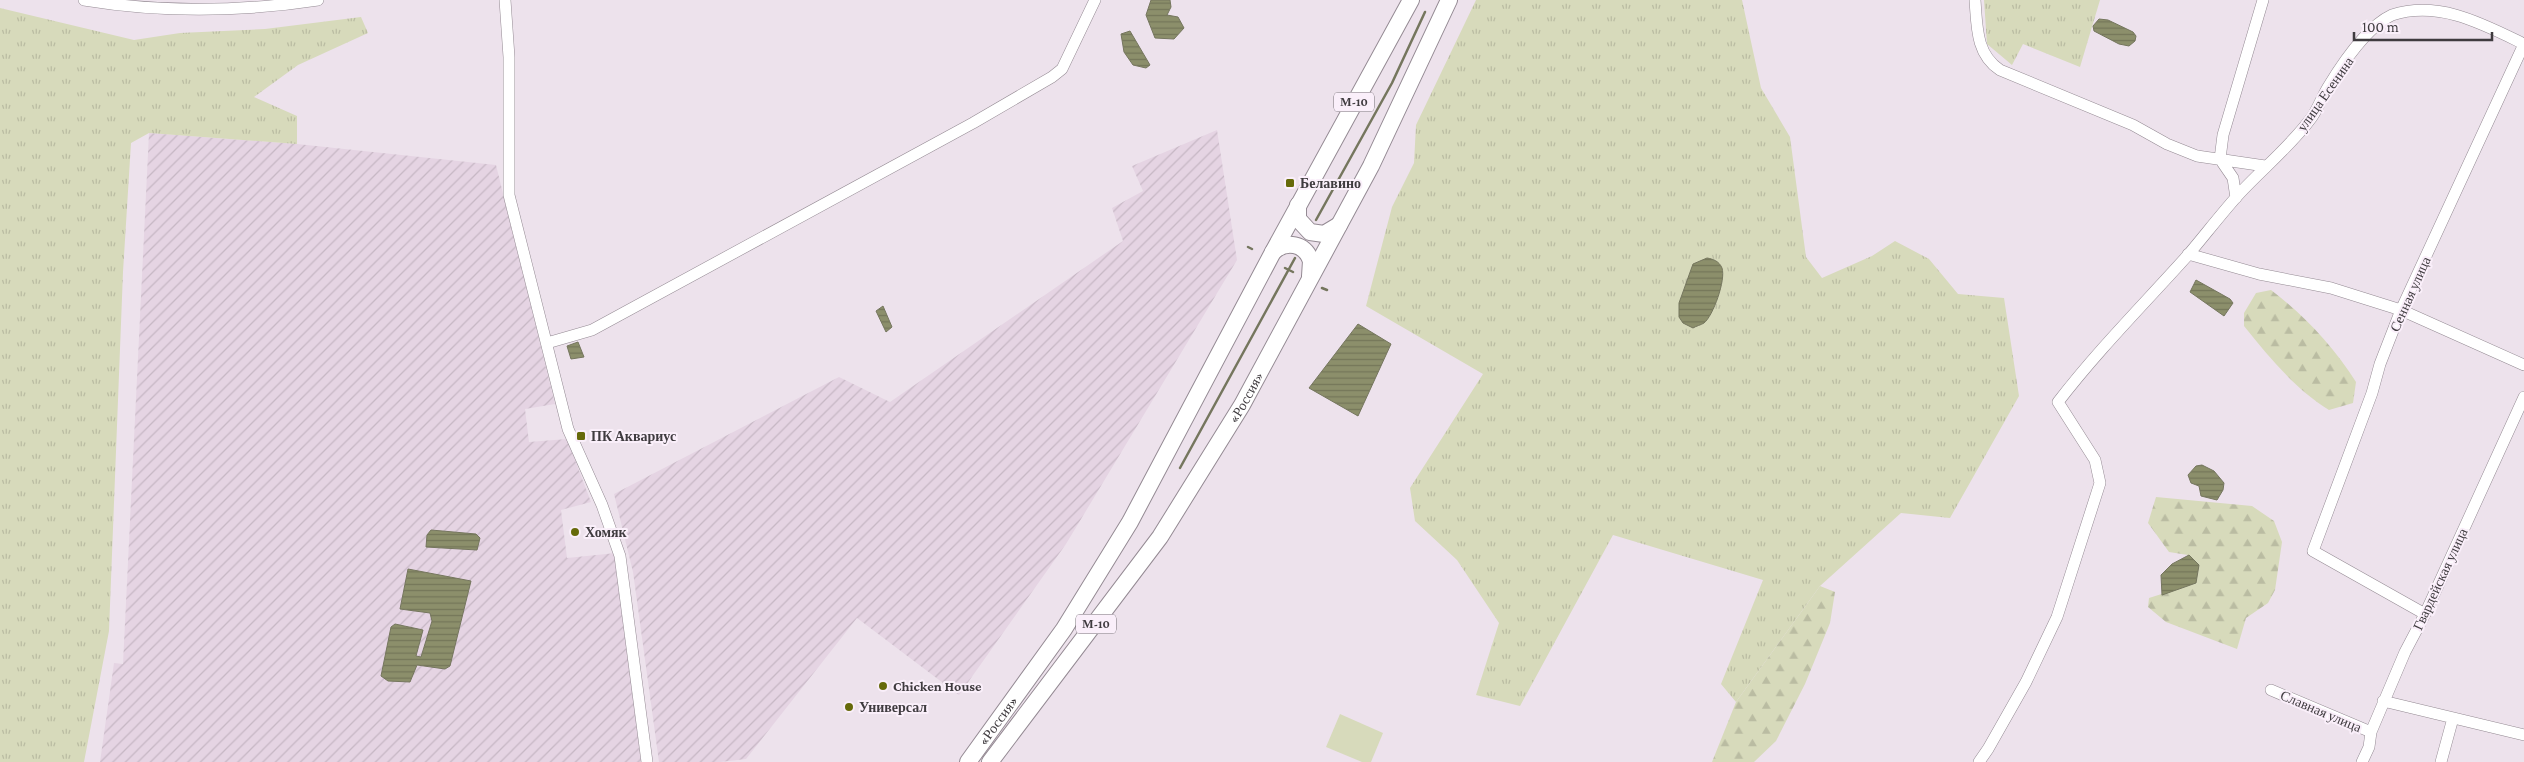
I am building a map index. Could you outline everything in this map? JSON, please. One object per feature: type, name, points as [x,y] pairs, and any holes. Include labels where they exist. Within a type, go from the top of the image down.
[{"type":"highway","name":"«Россия»","points":[[968,762],[1064,629],[1130,522],[1272,252],[1411,0]]},
{"type":"highway","name":"«Россия»","points":[[990,762],[1160,537],[1242,404],[1371,166],[1449,0]]},
{"type":"highway","points":[[1298,205],[1298,219],[1310,232],[1327,233],[1341,222]]},
{"type":"highway","points":[[1272,252],[1288,244],[1304,249],[1312,261],[1310,279]]},
{"type":"street","points":[[84,0],[162,10],[212,10],[252,8],[318,0]]},
{"type":"street","points":[[506,0],[509,57],[509,195],[568,429],[602,505],[620,556],[647,762]]},
{"type":"street","points":[[547,343],[592,330],[973,123],[1052,76],[1062,69],[1094,0]]},
{"type":"street","points":[[1975,0],[1982,51],[1990,63],[2000,70],[2133,125],[2167,144],[2197,156],[2265,166]]},
{"type":"street","points":[[2236,198],[2233,178],[2220,159],[2223,135],[2262,0]]},
{"type":"street","name":"улица Есенина","points":[[1979,762],[2026,682],[2057,617],[2100,483],[2094,460],[2058,402],[2089,362],[2188,254],[2236,198],[2265,166],[2284,150],[2312,116],[2328,87],[2373,26],[2392,15],[2419,8],[2449,11],[2468,17],[2524,44]]},
{"type":"street","name":"Сенная улица","points":[[2425,614],[2313,551],[2372,393],[2380,364],[2402,310],[2524,44]]},
{"type":"street","points":[[2188,254],[2259,274],[2331,288],[2402,310],[2524,365]]},
{"type":"street","name":"Гвардейская улица","points":[[2362,762],[2369,747],[2371,732],[2383,701],[2524,397]]},
{"type":"street","name":"Славная улица","points":[[2271,690],[2371,732]]},
{"type":"street","points":[[2383,701],[2524,735]]},
{"type":"street","points":[[2441,762],[2453,718]]},
{"type":"shaded area","points":[[1151,0],[1170,0],[1171,7],[1167,15],[1178,17],[1184,28],[1174,39],[1155,38],[1146,15]]},
{"type":"shaded area","points":[[2099,19],[2108,20],[2133,32],[2136,36],[2135,41],[2129,46],[2119,44],[2094,31],[2093,26]]},
{"type":"shaded area","points":[[1130,31],[1150,65],[1146,68],[1133,65],[1124,52],[1121,34]]},
{"type":"shaded area","points":[[1217,130],[1237,260],[1066,544],[959,695],[857,618],[746,759],[720,762],[659,762],[633,572],[614,494],[839,377],[890,402],[1123,241],[1112,208],[1143,191],[1132,166]]},
{"type":"shaded area","points":[[149,133],[297,144],[496,165],[555,404],[525,409],[529,442],[567,439],[591,502],[561,510],[567,558],[616,553],[641,762],[100,762],[114,663],[123,664]]},
{"type":"shaded area","points":[[1707,258],[1716,261],[1721,266],[1722,281],[1718,297],[1708,319],[1693,328],[1683,323],[1679,317],[1679,303],[1693,264]]},
{"type":"shaded area","points":[[2196,280],[2230,299],[2233,303],[2224,316],[2190,292]]},
{"type":"shaded area","points":[[883,306],[892,327],[886,332],[876,311]]},
{"type":"shaded area","points":[[1358,324],[1391,344],[1358,416],[1309,388]]},
{"type":"shaded area","points":[[578,342],[584,357],[571,359],[567,346]]},
{"type":"shaded area","points":[[2202,465],[2214,471],[2224,483],[2223,490],[2217,500],[2201,496],[2199,486],[2191,483],[2188,475],[2196,466]]},
{"type":"shaded area","points":[[431,530],[476,534],[480,538],[477,550],[426,547],[427,535]]},
{"type":"shaded area","points":[[2189,555],[2199,565],[2196,583],[2162,595],[2161,575],[2172,564]]},
{"type":"shaded area","points":[[408,569],[471,581],[450,666],[445,669],[417,665],[410,682],[388,681],[381,676],[391,627],[395,624],[423,630],[416,656],[421,657],[432,621],[430,613],[400,609]]},
{"type":"green space","points":[[1476,0],[1742,0],[1761,88],[1790,137],[1806,257],[1822,278],[1872,256],[1895,241],[1929,259],[1958,294],[2004,298],[2019,396],[1950,518],[1901,513],[1820,586],[1736,702],[1721,684],[1763,580],[1613,535],[1520,706],[1476,695],[1499,623],[1457,560],[1415,521],[1410,488],[1483,374],[1366,306],[1392,207],[1414,163],[1416,125]]},
{"type":"green space","points":[[1984,0],[2100,0],[2080,67],[2023,44],[2012,65],[1987,44]]},
{"type":"green space","points":[[0,8],[134,40],[180,33],[265,29],[361,17],[368,33],[298,65],[254,97],[297,116],[297,144],[149,133],[131,143],[123,272],[109,631],[84,762],[0,762]]},
{"type":"green space","points":[[2271,290],[2318,332],[2338,356],[2356,382],[2353,403],[2329,410],[2317,402],[2283,372],[2244,326],[2244,313],[2256,293]]},
{"type":"green space","points":[[2156,497],[2252,506],[2274,521],[2282,542],[2275,590],[2268,603],[2246,618],[2237,649],[2166,622],[2148,607],[2149,598],[2196,583],[2188,555],[2169,552],[2148,523]]},
{"type":"green space","points":[[1820,586],[1835,592],[1830,623],[1805,684],[1776,741],[1754,762],[1712,762],[1736,702]]},
{"type":"green space","points":[[1340,714],[1383,733],[1371,762],[1362,762],[1326,747]]},
{"type":"waterway","points":[[1316,220],[1392,83],[1425,12]]},
{"type":"waterway","points":[[1248,247],[1252,249]]},
{"type":"waterway","points":[[1180,468],[1295,258]]},
{"type":"waterway","points":[[1285,268],[1293,272]]},
{"type":"waterway","points":[[1322,288],[1327,290]]},
{"type":"place","name":"Белавино","points":[[1290,183]]},
{"type":"place","name":"ПК Аквариус","points":[[581,436]]},
{"type":"place","name":"Хомяк","points":[[575,532]]},
{"type":"place","name":"Chicken House","points":[[883,686]]},
{"type":"place","name":"Универсал","points":[[849,707]]}]
